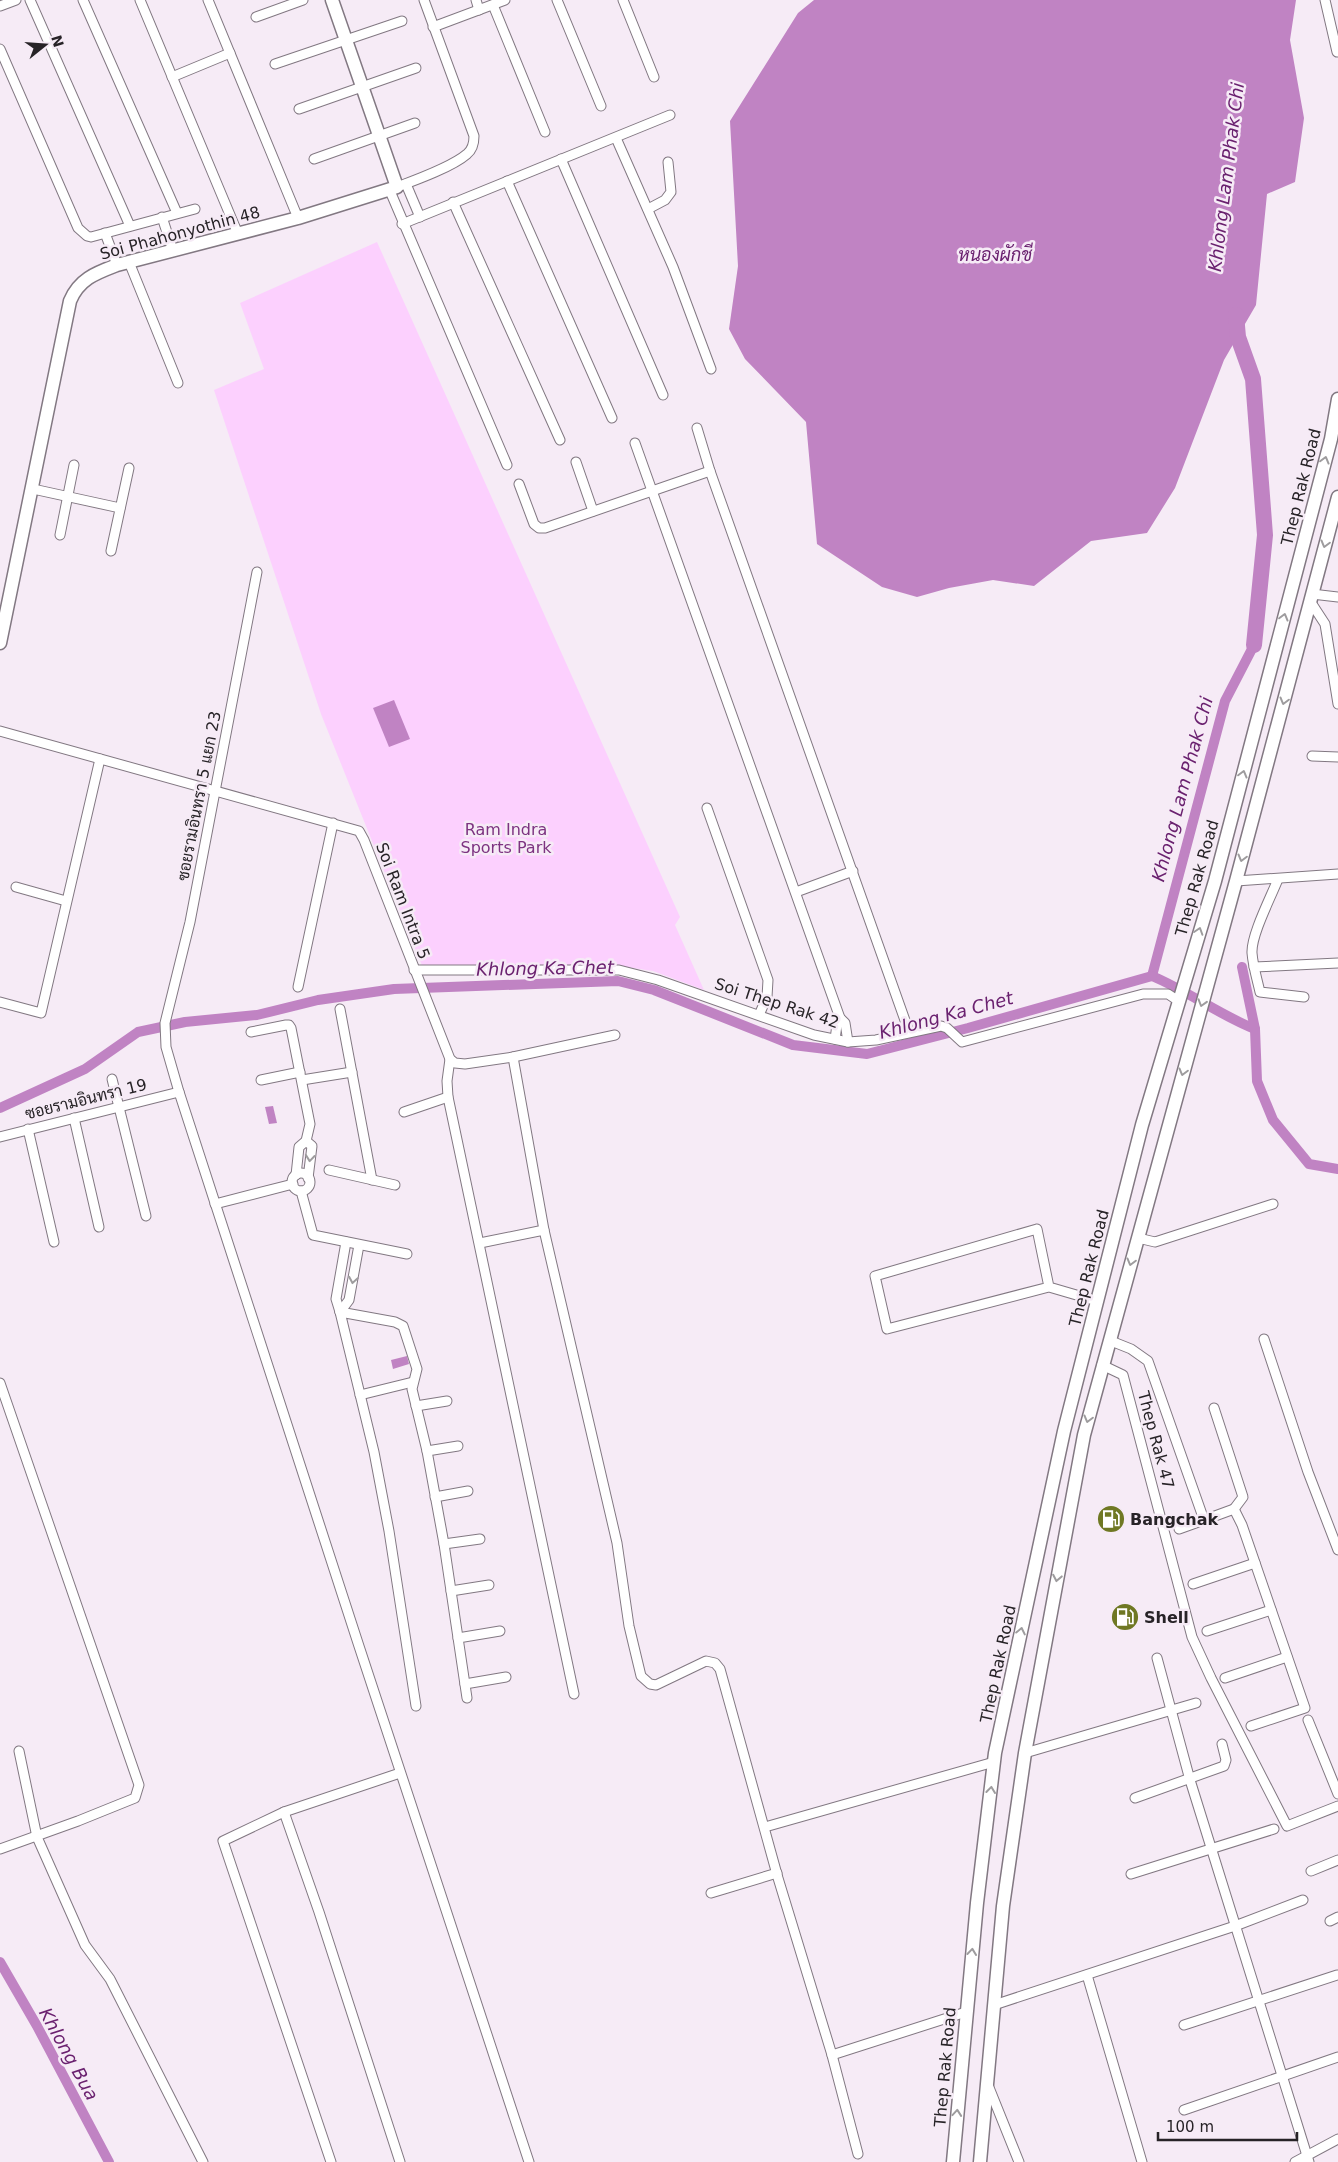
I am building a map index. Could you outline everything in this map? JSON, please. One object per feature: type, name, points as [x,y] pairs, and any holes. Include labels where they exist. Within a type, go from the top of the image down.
[{"type":"main road","points":[[332,0],[398,187]]},
{"type":"main road","name":"Soi Phahonyothin 48","points":[[0,643],[70,301],[81,283],[94,274],[123,264],[298,218],[398,187]]},
{"type":"main road","name":"Thep Rak Road","points":[[953,2162],[976,1903],[994,1762],[1064,1430],[1142,1125],[1178,997],[1215,881],[1331,439],[1338,399]]},
{"type":"main road","points":[[980,2162],[1003,1906],[1025,1753],[1084,1435],[1236,881],[1338,497]]},
{"type":"street","points":[[0,6],[16,0]]},
{"type":"street","points":[[30,0],[130,226]]},
{"type":"street","points":[[83,0],[177,213]]},
{"type":"street","points":[[140,0],[238,234]]},
{"type":"street","points":[[208,0],[298,218]]},
{"type":"street","points":[[256,17],[303,0]]},
{"type":"street","points":[[398,187],[459,159],[468,153],[474,143],[474,136],[424,0]]},
{"type":"street","points":[[476,0],[479,10]]},
{"type":"street","points":[[433,27],[505,0]]},
{"type":"street","points":[[557,0],[601,106]]},
{"type":"street","points":[[1325,0],[1337,52]]},
{"type":"street","points":[[624,1],[654,77]]},
{"type":"street","points":[[493,5],[545,132]]},
{"type":"street","points":[[275,64],[402,21]]},
{"type":"street","points":[[0,49],[78,228],[87,236],[91,237],[195,209]]},
{"type":"street","points":[[172,77],[230,53]]},
{"type":"street","points":[[299,109],[416,68]]},
{"type":"street","points":[[402,224],[670,115]]},
{"type":"street","points":[[314,159],[415,124]]},
{"type":"street","points":[[616,138],[684,294],[711,369]]},
{"type":"street","points":[[561,159],[663,395]]},
{"type":"street","points":[[648,209],[665,200],[671,192],[668,162]]},
{"type":"street","points":[[507,181],[612,418]]},
{"type":"street","points":[[398,187],[420,217]]},
{"type":"street","points":[[398,187],[402,224],[507,465]]},
{"type":"street","points":[[454,202],[560,440]]},
{"type":"street","points":[[162,217],[173,251]]},
{"type":"street","points":[[105,233],[123,264],[178,383]]},
{"type":"street","points":[[697,428],[710,471],[907,1026]]},
{"type":"street","points":[[635,443],[840,1018],[847,1029],[848,1042]]},
{"type":"street","points":[[576,462],[592,511]]},
{"type":"street","points":[[60,536],[74,465]]},
{"type":"street","points":[[112,551],[129,468]]},
{"type":"street","points":[[519,484],[534,524],[539,528],[545,528],[710,471]]},
{"type":"street","points":[[33,489],[120,508]]},
{"type":"street","name":"ซอยรามอินทรา 5 แยก 23","points":[[256,572],[190,922],[165,1023],[165,1037],[179,1092],[215,1204],[529,2162]]},
{"type":"street","points":[[1338,597],[1311,598],[1325,624],[1338,704]]},
{"type":"street","name":"Soi Ram Intra 5","points":[[0,731],[359,831],[450,1059]]},
{"type":"street","points":[[1312,756],[1338,757]]},
{"type":"street","points":[[0,1002],[42,1013],[66,901],[100,760]]},
{"type":"street","points":[[707,808],[768,980],[767,997],[759,1015]]},
{"type":"street","points":[[298,987],[333,823]]},
{"type":"street","points":[[796,892],[853,871]]},
{"type":"street","points":[[1236,881],[1338,874]]},
{"type":"street","points":[[1278,879],[1254,940],[1252,952],[1254,967],[1260,992],[1304,997]]},
{"type":"street","points":[[16,888],[66,901]]},
{"type":"street","points":[[1254,967],[1338,963]]},
{"type":"street","name":"Soi Thep Rak 42","points":[[414,970],[619,970],[658,980],[814,1035],[848,1042],[876,1040],[937,1026],[947,1028],[962,1042],[971,1041],[1143,994],[1168,994],[1178,997]]},
{"type":"street","points":[[340,1009],[372,1180]]},
{"type":"street","points":[[835,1039],[840,1018]]},
{"type":"street","points":[[250,1032],[289,1025],[310,1124],[306,1141],[299,1147],[296,1175],[293,1179],[296,1189],[301,1191],[308,1188],[312,1146],[306,1141]]},
{"type":"street","points":[[450,1059],[455,1063],[465,1064],[513,1057],[615,1035]]},
{"type":"street","points":[[513,1057],[544,1230],[617,1542],[629,1626],[641,1676],[650,1684],[656,1685],[706,1662],[715,1664],[720,1669],[776,1873],[832,2056],[858,2154]]},
{"type":"street","points":[[450,1059],[447,1081],[448,1096],[574,1694]]},
{"type":"street","points":[[261,1080],[352,1072]]},
{"type":"street","points":[[112,1079],[146,1216]]},
{"type":"street","name":"ซอยรามอินทรา 19","points":[[0,1136],[179,1092]]},
{"type":"street","points":[[404,1112],[448,1096]]},
{"type":"street","points":[[74,1118],[99,1227]]},
{"type":"street","points":[[28,1129],[54,1242]]},
{"type":"street","points":[[329,1170],[395,1185]]},
{"type":"street","points":[[296,1175],[302,1174],[308,1178]]},
{"type":"street","points":[[215,1204],[293,1184]]},
{"type":"street","points":[[301,1191],[313,1235],[407,1254]]},
{"type":"street","points":[[1138,1238],[1155,1242],[1273,1204]]},
{"type":"street","points":[[1049,1287],[1037,1229],[875,1276],[887,1329],[1049,1287],[1097,1301]]},
{"type":"street","points":[[480,1243],[544,1230]]},
{"type":"street","points":[[346,1242],[336,1299],[374,1452],[389,1531],[416,1706]]},
{"type":"street","points":[[340,1312],[349,1300],[359,1245]]},
{"type":"street","points":[[340,1312],[395,1322],[404,1326],[417,1369],[412,1389],[427,1451],[444,1544],[467,1698]]},
{"type":"street","points":[[1264,1339],[1308,1472],[1338,1550]]},
{"type":"street","points":[[1110,1341],[1131,1349],[1148,1361],[1204,1520]]},
{"type":"street","name":"Thep Rak 47","points":[[1102,1365],[1123,1375],[1192,1637],[1210,1678],[1287,1826],[1338,1806]]},
{"type":"street","points":[[360,1395],[413,1382]]},
{"type":"street","points":[[0,1383],[34,1486],[89,1638],[139,1785],[135,1798],[0,1849]]},
{"type":"street","points":[[416,1406],[447,1401]]},
{"type":"street","points":[[1179,1530],[1234,1509],[1244,1497],[1214,1408]]},
{"type":"street","points":[[427,1451],[458,1446]]},
{"type":"street","points":[[435,1497],[468,1492]]},
{"type":"street","points":[[1234,1509],[1242,1525],[1305,1708],[1252,1726]]},
{"type":"street","points":[[444,1544],[480,1538]]},
{"type":"street","points":[[1193,1584],[1255,1563]]},
{"type":"street","points":[[451,1591],[490,1585]]},
{"type":"street","points":[[1206,1631],[1271,1610]]},
{"type":"street","points":[[458,1638],[500,1631]]},
{"type":"street","points":[[1225,1678],[1287,1657]]},
{"type":"street","points":[[1157,1658],[1190,1780],[1308,2158]]},
{"type":"street","points":[[465,1684],[506,1677]]},
{"type":"street","points":[[1025,1753],[1196,1704]]},
{"type":"street","points":[[1308,1720],[1338,1794]]},
{"type":"street","points":[[1135,1798],[1190,1780],[1226,1764],[1222,1744]]},
{"type":"street","points":[[19,1751],[37,1836],[85,1945],[110,1979],[203,2162]]},
{"type":"street","points":[[765,1828],[994,1762]]},
{"type":"street","points":[[331,2162],[223,1841],[284,1812],[400,1773]]},
{"type":"street","points":[[284,1812],[320,1912],[400,2162]]},
{"type":"street","points":[[1131,1874],[1274,1830]]},
{"type":"street","points":[[1311,1871],[1338,1860]]},
{"type":"street","points":[[711,1893],[776,1873]]},
{"type":"street","points":[[994,2005],[1235,1926],[1303,1900]]},
{"type":"street","points":[[1087,1975],[1142,2162]]},
{"type":"street","points":[[1184,2025],[1337,1975]]},
{"type":"street","points":[[832,2056],[966,2012]]},
{"type":"street","points":[[1184,2110],[1338,2056]]},
{"type":"street","points":[[987,2082],[1020,2162]]},
{"type":"street","points":[[1295,2162],[1308,2158],[1338,2140]]},
{"type":"green space","name":"Ram Indra Sports Park","points":[[377,242],[680,917],[675,925],[704,990],[653,971],[620,966],[423,968],[321,714],[214,390],[264,369],[240,303]]},
{"type":"water","name":"หนองผักชี","points":[[814,0],[1296,0],[1290,40],[1304,118],[1295,182],[1267,194],[1256,305],[1224,360],[1175,488],[1147,533],[1091,541],[1034,586],[993,580],[949,588],[917,597],[882,587],[817,544],[806,422],[745,359],[729,329],[738,266],[730,121],[798,13]]},
{"type":"water","points":[[394,700],[410,739],[389,747],[373,708]]},
{"type":"water","points":[[273,1106],[277,1123],[269,1124],[265,1107]]},
{"type":"water","points":[[407,1356],[409,1364],[393,1369],[391,1360]]},
{"type":"waterway","name":"Khlong Lam Phak Chi","points":[[1236,315],[1238,337],[1253,379],[1265,535],[1254,645]]},
{"type":"waterway","name":"Khlong Lam Phak Chi","points":[[1254,645],[1225,701],[1152,976],[1255,1029]]},
{"type":"waterway","points":[[1242,967],[1255,1029],[1257,1081],[1273,1120],[1309,1164],[1338,1169]]},
{"type":"waterway","name":"Khlong Ka Chet","points":[[0,1108],[85,1069],[138,1032],[185,1022],[257,1015],[318,1000],[394,989],[618,981],[654,990],[793,1045],[867,1054],[968,1028],[1152,976]]},
{"type":"waterway","name":"Khlong Bua","points":[[0,1962],[37,2026],[109,2162]]},
{"type":"place","name":"Bangchak","points":[[1111,1519]]},
{"type":"place","name":"Shell","points":[[1125,1617]]}]
